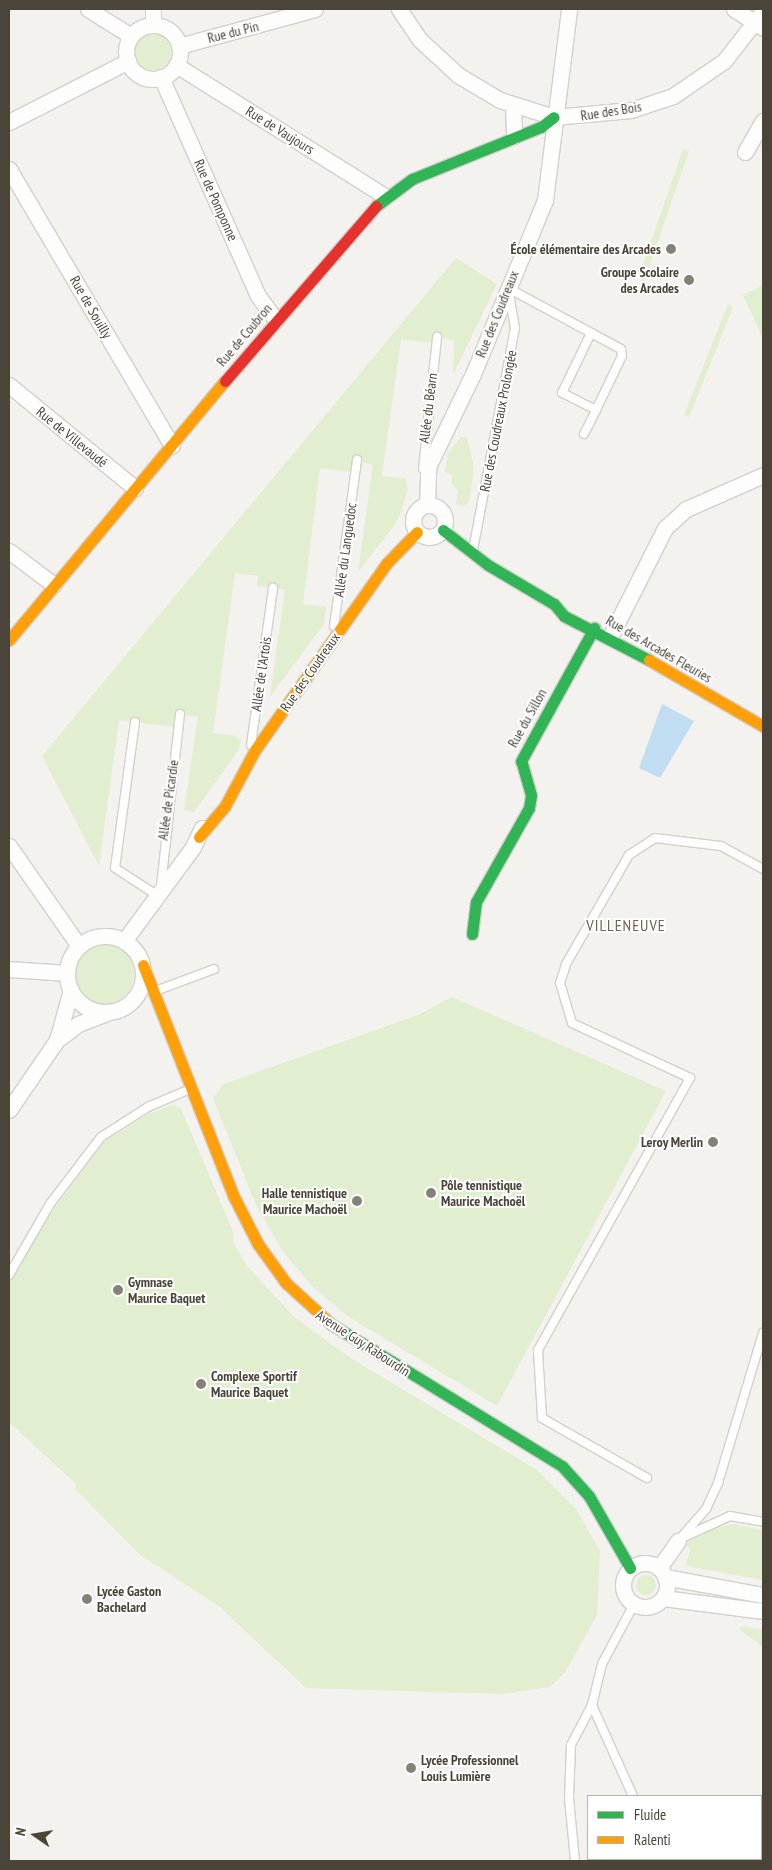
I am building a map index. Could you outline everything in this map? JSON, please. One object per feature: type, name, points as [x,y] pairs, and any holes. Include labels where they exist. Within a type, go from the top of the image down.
[{"type":"street","points":[[88,9],[131,36]]},
{"type":"street","points":[[152,9],[153,25]]},
{"type":"street","name":"Rue du Pin","points":[[179,46],[315,9]]},
{"type":"street","name":"Rue des Bois","points":[[399,9],[445,65],[513,106],[554,117],[632,110],[673,96],[724,61],[761,21]]},
{"type":"street","name":"Rue des Coudreaux","points":[[427,505],[425,478],[545,200],[553,159],[554,117],[569,9]]},
{"type":"street","points":[[734,9],[761,21]]},
{"type":"street","points":[[128,62],[146,77],[161,77],[176,65],[179,46],[172,33],[153,25],[131,36]]},
{"type":"street","points":[[128,62],[131,36]]},
{"type":"street","points":[[9,122],[128,62]]},
{"type":"street","name":"Rue de Vaujours","points":[[176,65],[385,196]]},
{"type":"street","name":"Rue de Pomponne","points":[[161,77],[258,296],[276,320]]},
{"type":"street","points":[[513,106],[514,136]]},
{"type":"street","name":"Rue de Coubron","points":[[9,640],[276,320],[385,196],[445,162],[514,136],[554,117]]},
{"type":"street","points":[[745,152],[763,121]]},
{"type":"street","name":"Rue de Souilly","points":[[9,169],[172,446]]},
{"type":"street","name":"Rue de Villevaudé","points":[[9,385],[136,488]]},
{"type":"street","points":[[610,637],[665,528],[686,509],[763,475]]},
{"type":"street","points":[[427,505],[444,515],[443,530],[430,538],[417,532],[415,513],[427,505]]},
{"type":"street","name":"Rue des Arcades Fleuries","points":[[443,530],[472,554],[554,604],[564,616],[594,628],[763,726]]},
{"type":"street","name":"Rue des Coudreaux","points":[[124,940],[158,890],[199,837],[203,823],[228,794],[249,760],[386,563],[417,532]]},
{"type":"street","points":[[9,551],[54,585]]},
{"type":"street","name":"Rue du Sillon","points":[[472,934],[476,902],[529,808],[531,795],[521,761],[594,628]]},
{"type":"street","points":[[9,846],[79,946]]},
{"type":"street","points":[[107,1012],[82,1004],[71,990],[67,973],[79,946],[101,936],[124,940],[143,965],[140,990],[124,1008]]},
{"type":"street","name":"Avenue Guy Rabourdin","points":[[143,965],[150,993],[248,1226],[299,1297],[346,1335],[562,1466],[590,1496],[630,1568]]},
{"type":"street","points":[[9,969],[67,973]]},
{"type":"street","points":[[57,1040],[71,990]]},
{"type":"street","points":[[9,1110],[57,1040],[78,1024],[107,1012],[124,1008],[150,993]]},
{"type":"street","points":[[662,1598],[662,1573],[678,1540]]},
{"type":"street","points":[[763,1595],[662,1573],[641,1563],[630,1568],[623,1588],[634,1604],[646,1607],[662,1598],[763,1611]]},
{"type":"lane","points":[[508,288],[621,349],[622,356],[584,434]]},
{"type":"lane","name":"Rue des Coudreaux Prolongée","points":[[472,554],[515,328],[508,288]]},
{"type":"lane","points":[[591,334],[562,393],[596,410]]},
{"type":"lane","name":"Allée du Béarn","points":[[425,478],[423,440],[437,338]]},
{"type":"lane","name":"Allée du Languedoc","points":[[332,641],[358,460]]},
{"type":"lane","name":"Allée de l'Artois","points":[[249,760],[273,588]]},
{"type":"lane","name":"Allée de Picardie","points":[[158,890],[180,714]]},
{"type":"lane","points":[[135,722],[115,868],[158,890]]},
{"type":"lane","points":[[647,1478],[542,1418],[538,1350],[690,1078],[572,1023],[560,983],[566,964],[629,855],[655,838],[721,846],[763,869]]},
{"type":"lane","points":[[150,993],[214,969]]},
{"type":"lane","points":[[9,1275],[50,1204],[101,1137],[148,1107],[191,1088]]},
{"type":"lane","points":[[678,1540],[706,1509],[718,1483],[763,1333]]},
{"type":"lane","points":[[678,1540],[708,1522],[730,1516],[763,1522]]},
{"type":"lane","points":[[574,1861],[569,1798],[571,1746],[592,1705],[602,1664],[634,1604]]},
{"type":"lane","points":[[592,1705],[633,1795]]},
{"type":"green space","points":[[153,34],[160,35],[166,39],[170,45],[170,59],[166,65],[160,69],[153,70],[146,69],[140,65],[136,59],[135,52],[136,45],[140,39],[146,35]]},
{"type":"green space","points":[[683,149],[689,151],[646,276],[640,274]]},
{"type":"green space","points":[[456,258],[497,284],[453,375],[454,340],[433,337],[432,343],[401,339],[382,476],[406,479],[408,490],[397,522],[358,572],[373,465],[354,460],[351,472],[320,468],[303,604],[326,607],[324,624],[270,697],[285,590],[257,586],[258,576],[235,573],[213,733],[236,736],[241,741],[238,751],[194,812],[184,810],[198,717],[176,714],[174,727],[119,720],[99,866],[42,756]]},
{"type":"green space","points":[[763,285],[763,339],[743,295]]},
{"type":"green space","points":[[728,304],[733,307],[689,417],[684,415]]},
{"type":"green space","points":[[461,437],[467,438],[474,467],[469,502],[464,506],[456,504],[458,490],[451,483],[452,475],[445,472],[447,454]]},
{"type":"green space","points":[[104,944],[121,949],[129,957],[134,974],[129,991],[121,999],[104,1004],[87,999],[79,991],[74,974],[79,957],[87,949]]},
{"type":"green space","name":"Pôle tennistique Maurice Machoël","points":[[452,997],[666,1091],[497,1406],[349,1317],[313,1287],[282,1250],[256,1205],[213,1098],[224,1084],[418,1015]]},
{"type":"green space","name":"Complexe Sportif Maurice Baquet","points":[[173,1105],[181,1109],[234,1234],[233,1242],[247,1266],[294,1317],[352,1359],[537,1470],[576,1509],[600,1551],[597,1615],[566,1671],[550,1687],[502,1694],[306,1688],[221,1608],[139,1554],[75,1489],[76,1484],[9,1422],[9,1283],[43,1224],[104,1142],[148,1114]]},
{"type":"green space","points":[[734,1524],[763,1530],[763,1580],[686,1566],[690,1549],[685,1545],[713,1528]]},
{"type":"green space","points":[[642,1575],[650,1575],[656,1581],[656,1589],[650,1595],[642,1595],[636,1589],[636,1581]]},
{"type":"green space","points":[[742,1626],[763,1630],[763,1647],[739,1629]]},
{"type":"water","points":[[662,704],[694,721],[660,778],[639,768]]},
{"type":"traffic: fast","points":[[376,206],[412,179],[541,127],[554,117]]},
{"type":"traffic: fast","points":[[443,530],[488,565],[554,604],[564,616],[649,660]]},
{"type":"traffic: fast","points":[[472,934],[476,902],[529,808],[531,795],[521,761],[594,628]]},
{"type":"traffic: fast","points":[[331,1324],[562,1466],[589,1496],[630,1568]]},
{"type":"traffic: slow","points":[[9,640],[225,381]]},
{"type":"traffic: slow","points":[[199,837],[225,806],[255,750],[387,563],[417,532]]},
{"type":"traffic: slow","points":[[649,660],[763,726]]},
{"type":"traffic: slow","points":[[143,965],[233,1195],[258,1244],[286,1283],[331,1324]]},
{"type":"traffic: jam","points":[[225,381],[376,206]]},
{"type":"place","name":"École élémentaire des Arcades","points":[[671,249]]},
{"type":"place","name":"Groupe Scolaire des Arcades","points":[[689,280]]},
{"type":"place","name":"Leroy Merlin","points":[[713,1142]]},
{"type":"place","name":"Pôle tennistique Maurice Machoël","points":[[431,1193]]},
{"type":"place","name":"Halle tennistique Maurice Machoël","points":[[357,1201]]},
{"type":"place","name":"Gymnase Maurice Baquet","points":[[118,1290]]},
{"type":"place","name":"Complexe Sportif Maurice Baquet","points":[[201,1384]]},
{"type":"place","name":"Lycée Gaston Bachelard","points":[[87,1599]]},
{"type":"place","name":"Lycée Professionnel Louis Lumière","points":[[411,1768]]},
{"type":"district","name":"VILLENEUVE","points":[[626,925]]}]
